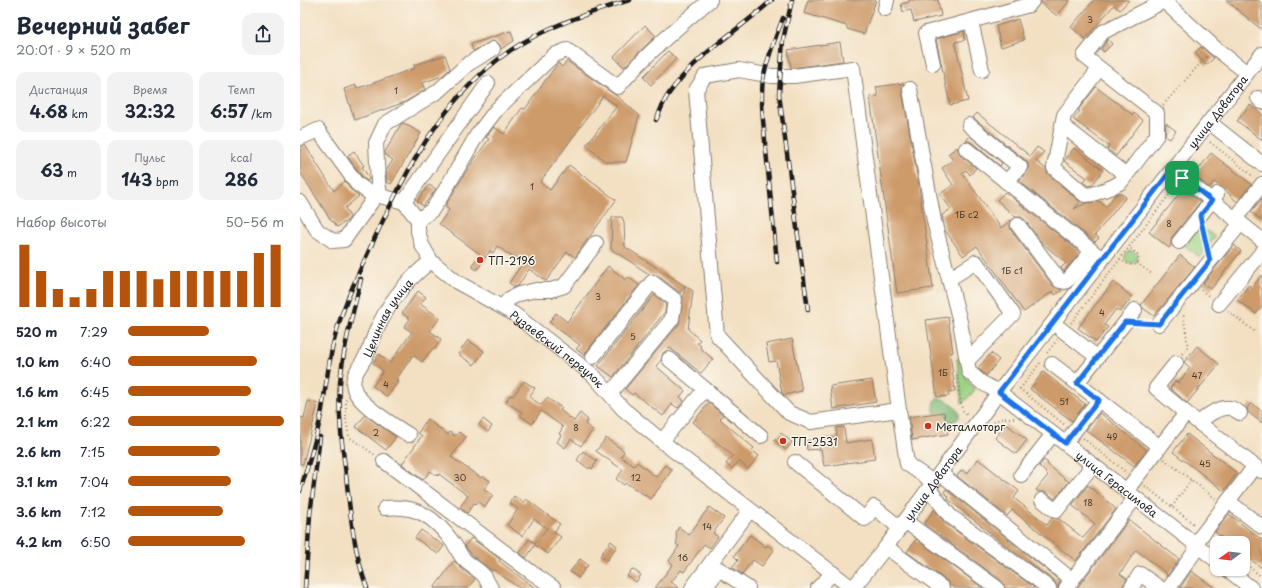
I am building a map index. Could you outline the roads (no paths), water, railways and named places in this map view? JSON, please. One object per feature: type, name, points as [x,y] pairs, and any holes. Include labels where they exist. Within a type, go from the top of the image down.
[{"type":"street","points":[[300,138],[318,130],[357,184],[378,197],[404,202],[418,220],[432,210],[477,135],[497,109],[554,55],[567,50],[618,87],[628,75],[656,48],[710,0]]},
{"type":"street","points":[[933,64],[926,33],[1029,5],[1033,0]]},
{"type":"street","points":[[1100,69],[1064,115],[1054,168],[1085,195],[1112,188],[1121,182],[1157,135],[1157,113],[1084,56],[1103,32],[1164,1],[1214,47],[1247,73]]},
{"type":"street","points":[[971,21],[982,70]]},
{"type":"street","points":[[300,202],[317,230],[333,241],[344,240],[378,197],[376,143],[385,124],[437,92],[468,64],[493,49]]},
{"type":"street","name":"улица Доватора","points":[[854,588],[886,547],[999,392],[1058,327],[1097,255],[1177,173],[1209,122],[1262,54]]},
{"type":"street","points":[[899,410],[812,422],[789,413],[717,335],[696,90],[705,76],[739,70],[772,76],[794,76],[853,68],[907,464],[934,481],[1069,584],[1131,494],[1135,479],[1186,413]]},
{"type":"street","points":[[404,202],[488,83]]},
{"type":"street","name":"улица Герасимова","points":[[910,89],[934,220],[960,322],[969,372],[982,383],[999,392],[1210,556]]},
{"type":"street","points":[[1209,122],[1262,164]]},
{"type":"street","points":[[969,125],[1020,167],[1006,182]]},
{"type":"street","points":[[1062,125],[1126,175]]},
{"type":"street","points":[[966,149],[1097,255],[1065,282],[1060,281],[1018,225]]},
{"type":"street","points":[[1177,173],[1215,197],[1238,221],[1262,240]]},
{"type":"street","points":[[1159,324],[1210,261],[1238,221],[1259,181]]},
{"type":"street","points":[[1179,242],[1215,197]]},
{"type":"street","name":"Рузаевский переулок","points":[[418,220],[418,231],[422,245],[431,261],[457,282],[514,314],[593,375],[623,408],[662,441],[750,510],[854,588]]},
{"type":"street","points":[[503,307],[509,299],[519,294],[536,290],[551,290],[564,286],[596,243]]},
{"type":"street","points":[[1219,304],[1262,252]]},
{"type":"street","name":"Целинная улица","points":[[409,436],[360,401],[354,390],[352,380],[367,354],[382,318],[400,292],[420,270],[431,261]]},
{"type":"street","points":[[949,279],[976,262],[1013,314],[967,361]]},
{"type":"street","points":[[593,357],[652,282],[676,300],[672,319],[610,394]]},
{"type":"street","points":[[1077,383],[1135,310]]},
{"type":"street","points":[[1058,327],[1097,357]]},
{"type":"street","points":[[668,359],[761,436]]},
{"type":"street","points":[[1047,360],[1099,400],[1158,449]]},
{"type":"street","points":[[1169,588],[1204,532],[1226,503],[1258,469],[1156,388],[1176,363]]},
{"type":"street","points":[[662,441],[705,389]]},
{"type":"street","points":[[1065,443],[1099,400]]},
{"type":"street","points":[[1200,424],[1209,414],[1225,408],[1232,408],[1240,413]]},
{"type":"street","points":[[1021,475],[1053,434]]},
{"type":"street","points":[[384,461],[554,588]]},
{"type":"street","points":[[795,462],[865,519],[874,507],[997,588]]},
{"type":"street","points":[[1042,500],[1056,511],[1093,464]]},
{"type":"street","points":[[934,481],[950,516],[1049,588]]},
{"type":"street","points":[[1226,503],[1260,522]]},
{"type":"street","points":[[385,508],[399,507],[413,509],[426,515],[439,526],[462,557],[484,576],[491,588]]},
{"type":"street","points":[[692,588],[750,510]]},
{"type":"street","points":[[886,547],[942,588]]},
{"type":"street","points":[[705,588],[719,569],[748,588]]},
{"type":"street","points":[[818,588],[833,573]]},
{"type":"street","points":[[1131,588],[1140,574],[1160,588]]},
{"type":"street","points":[[1236,576],[1252,588]]},
{"type":"railway","points":[[300,491],[319,424],[331,356],[342,313],[384,218],[412,164],[428,138],[445,113],[465,90],[487,69],[511,50],[525,41],[554,27],[584,15],[630,0]]},
{"type":"railway","points":[[656,120],[668,95],[691,67],[772,0]]},
{"type":"railway","points":[[792,0],[783,40],[779,94],[808,310]]},
{"type":"railway","points":[[777,262],[763,120],[762,95],[763,80],[767,64],[783,18]]},
{"type":"railway","points":[[361,279],[343,357],[340,383],[340,418],[353,532],[367,588]]},
{"type":"railway","points":[[305,588],[310,515],[320,437]]},
{"type":"place","name":"ТП-2196","points":[[480,260]]},
{"type":"place","name":"Металлоторг","points":[[928,426]]},
{"type":"place","name":"ТП-2531","points":[[783,441]]}]
